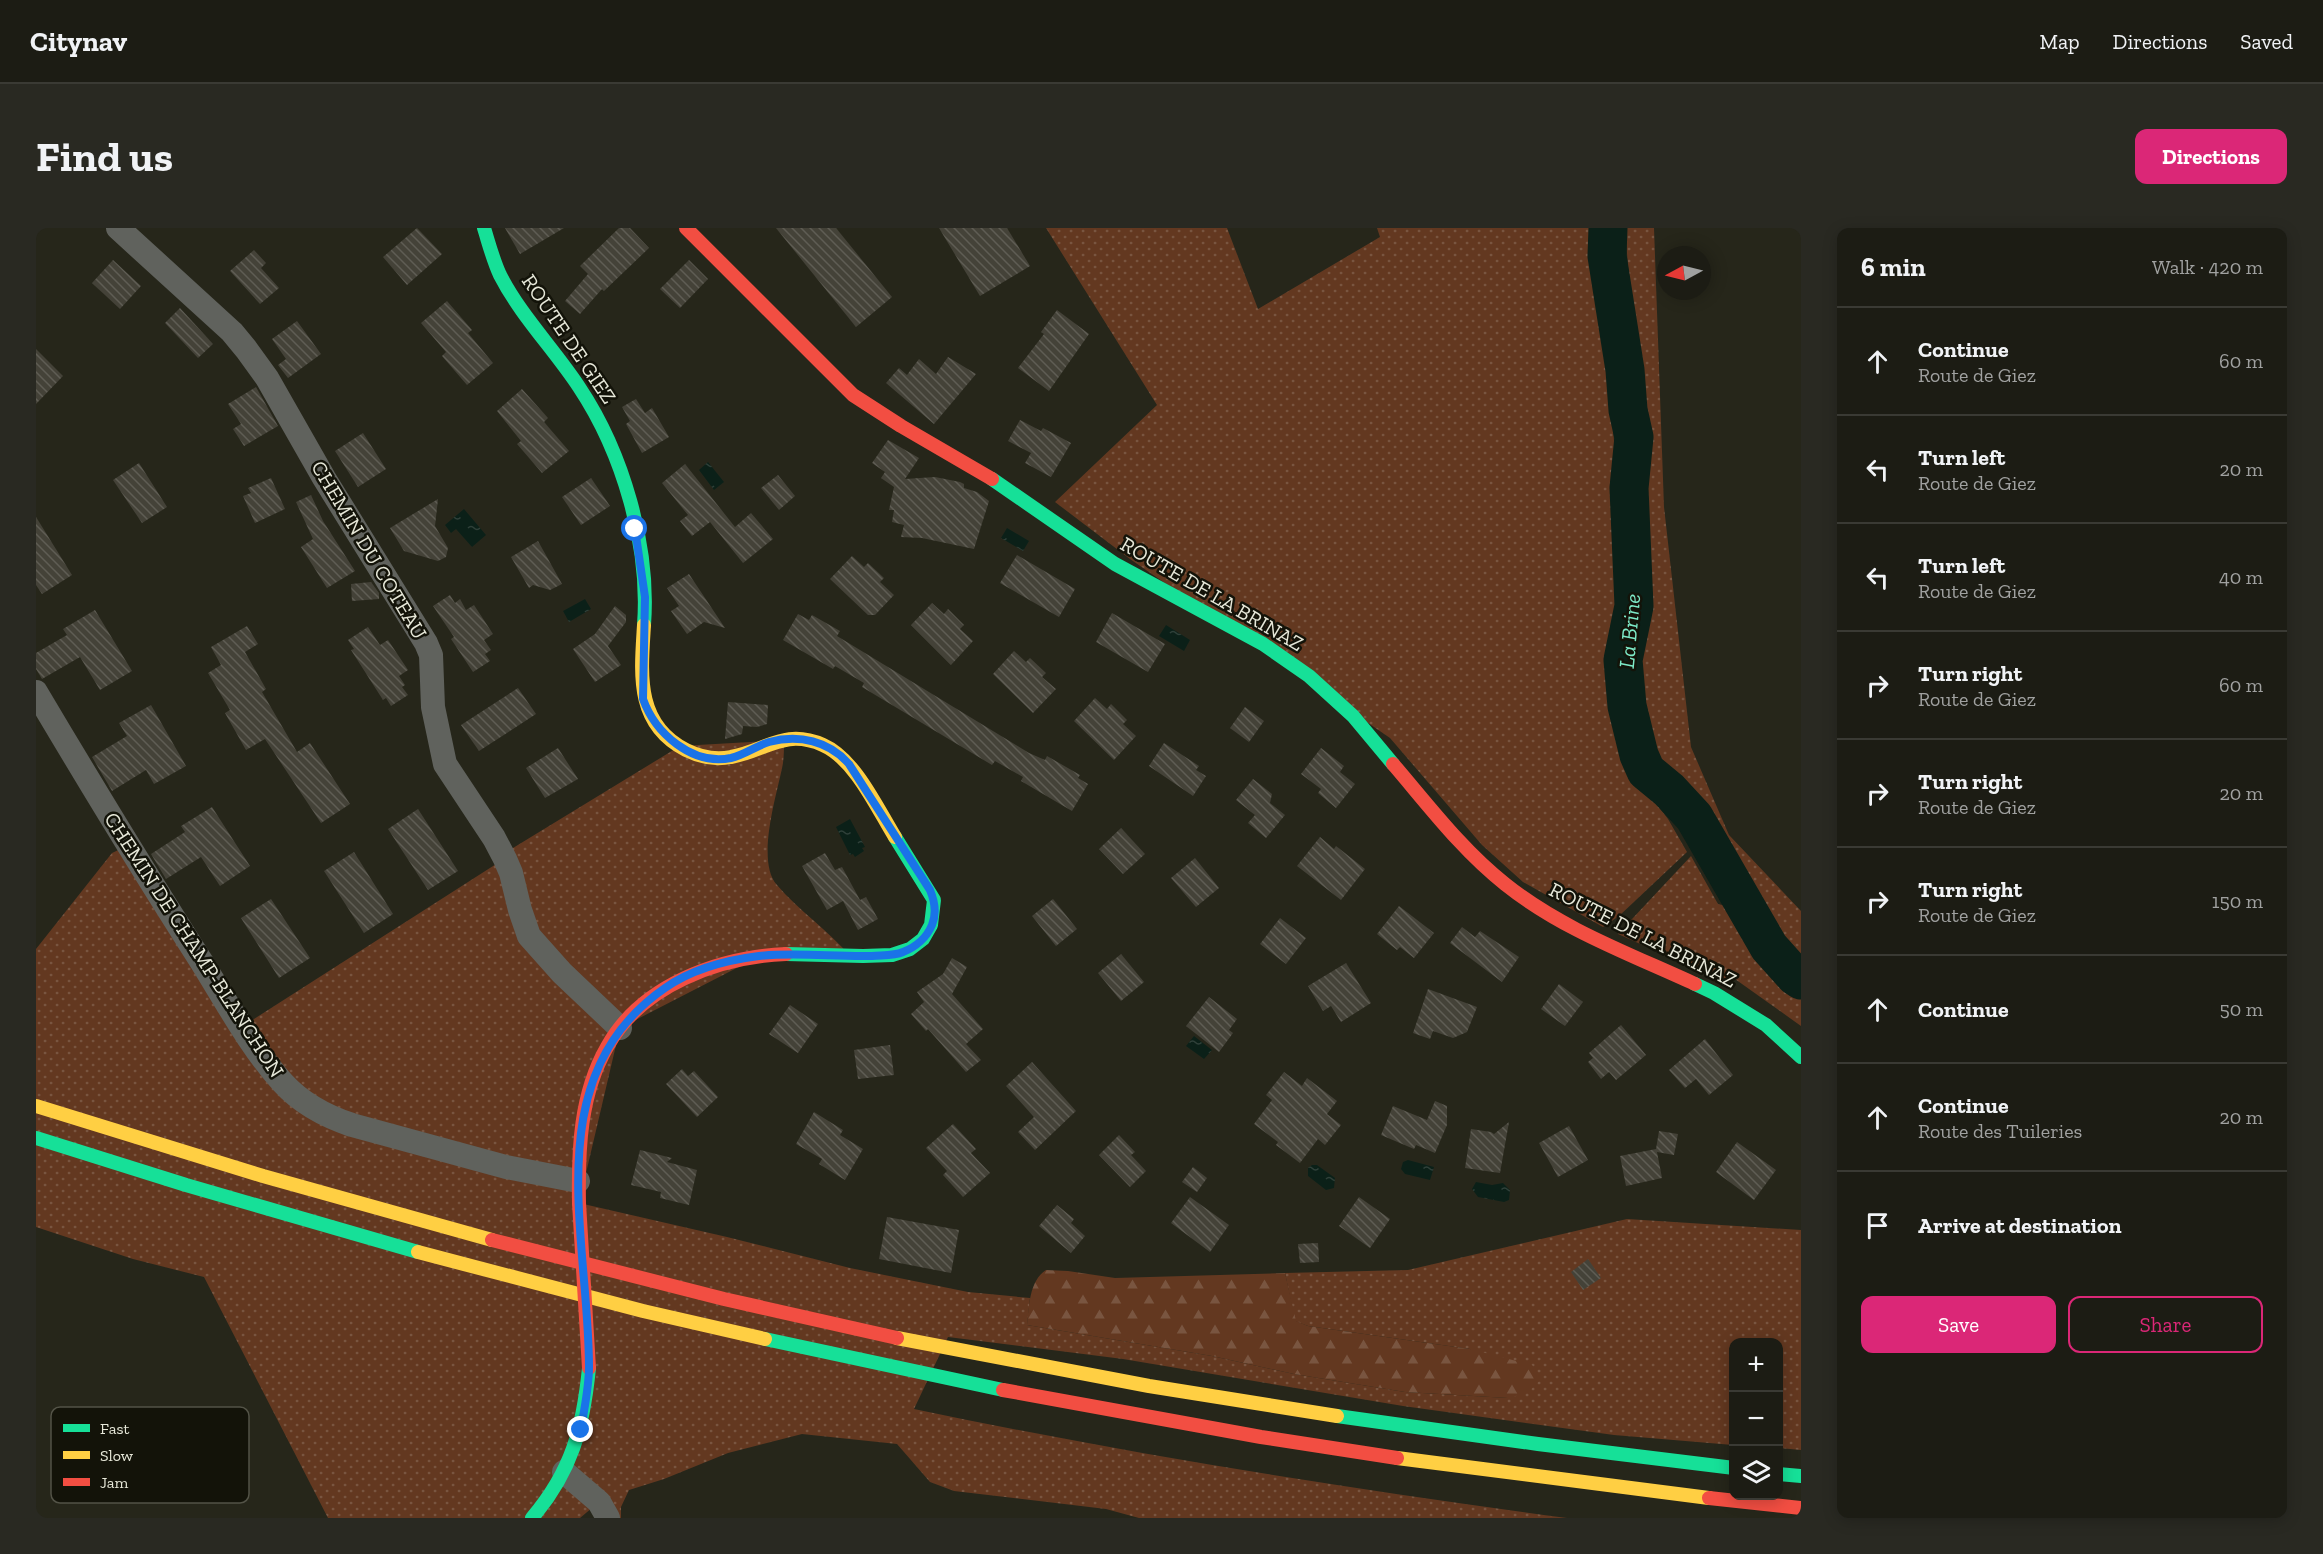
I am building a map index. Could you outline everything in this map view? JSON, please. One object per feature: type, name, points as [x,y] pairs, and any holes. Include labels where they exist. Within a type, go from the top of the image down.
[{"type":"main road","name":"ROUTE DE GIEZ","points":[[484,228],[492,257],[511,294],[580,389],[611,447],[621,474],[635,529],[645,597],[643,699],[655,723],[667,737],[680,746],[714,759],[732,758],[770,742],[784,740],[818,742],[838,752],[849,764],[934,900],[934,920],[928,934],[913,947],[901,953],[850,957],[784,954],[721,963],[665,987],[620,1028],[607,1047],[583,1115],[578,1192],[589,1368],[581,1430],[573,1454],[550,1499],[532,1518]]},
{"type":"main road","name":"ROUTE DE LA BRINAZ","points":[[686,228],[812,356],[853,394],[902,426],[1003,485],[1115,564],[1263,644],[1310,676],[1353,716],[1445,828],[1506,885],[1567,925],[1714,993],[1766,1025],[1801,1057]]},
{"type":"main road","points":[[36,1106],[270,1178],[418,1220],[679,1287],[956,1350],[1218,1397],[1380,1423],[1497,1440],[1729,1467]]},
{"type":"main road","points":[[36,1138],[283,1214],[507,1276],[673,1318],[939,1377],[1139,1416],[1368,1454],[1527,1476],[1801,1508]]},
{"type":"main road","points":[[1783,1474],[1801,1476]]},
{"type":"street","name":"CHEMIN DU COTEAU","points":[[118,228],[232,332],[267,378],[324,478],[426,643],[431,655],[433,707],[445,764],[494,838],[511,873],[529,936],[562,973],[620,1028]]},
{"type":"street","name":"CHEMIN DE CHAMP-BLANCHON","points":[[36,692],[127,846],[243,1026],[283,1082],[304,1103],[333,1119],[506,1167],[578,1192]]},
{"type":"street","points":[[564,1472],[599,1502],[608,1518]]},
{"type":"green space","points":[[1046,228],[1227,228],[1258,309],[1380,237],[1377,228],[1597,228],[1628,617],[1617,649],[1615,669],[1627,760],[1668,819],[1687,852],[1619,916],[1603,927],[1523,882],[1482,845],[1390,738],[1130,559],[1055,502],[1157,405]]},
{"type":"green space","points":[[1625,228],[1654,228],[1664,507],[1691,747],[1729,835],[1801,911],[1801,963],[1773,936],[1699,809],[1665,779],[1644,755],[1629,695],[1629,656],[1644,606],[1637,380]]},
{"type":"green space","points":[[784,740],[783,763],[768,843],[771,874],[785,894],[851,957],[760,956],[620,1028],[579,1203],[850,1268],[968,1292],[1030,1298],[1027,1325],[1405,1392],[1508,1398],[1470,1349],[1308,1326],[1295,1321],[1285,1273],[1408,1270],[1627,1219],[1801,1230],[1801,1450],[1783,1448],[1783,1338],[1729,1338],[1729,1445],[1614,1435],[1403,1406],[1123,1359],[948,1337],[914,1409],[1239,1470],[1567,1518],[1139,1518],[1106,1509],[954,1491],[930,1482],[897,1444],[802,1434],[728,1453],[664,1479],[629,1490],[621,1507],[621,1518],[608,1518],[599,1502],[580,1518],[328,1518],[204,1277],[133,1259],[36,1227],[36,949],[112,853],[127,846],[243,1026],[504,859],[513,848],[680,746]]},
{"type":"green space","points":[[1691,856],[1718,904],[1735,908],[1754,942],[1801,986],[1801,1026],[1735,979],[1716,978],[1618,934]]},
{"type":"green space","points":[[1046,1270],[1115,1278],[1285,1273],[1296,1321],[1308,1326],[1470,1349],[1532,1365],[1539,1374],[1539,1381],[1527,1393],[1508,1398],[1405,1392],[1027,1325],[1033,1287]]},
{"type":"water","points":[[708,462],[724,482],[714,490],[699,470]]},
{"type":"water","points":[[464,509],[486,535],[472,547],[456,529],[451,533],[445,525]]},
{"type":"water","points":[[1007,528],[1029,541],[1023,551],[1001,538]]},
{"type":"water","points":[[585,599],[591,609],[569,622],[563,611]]},
{"type":"water","points":[[1166,625],[1190,640],[1184,651],[1159,636]]},
{"type":"water","points":[[850,819],[865,847],[862,848],[864,851],[855,857],[853,854],[850,855],[836,827]]},
{"type":"water","points":[[1194,1036],[1212,1050],[1204,1059],[1186,1046]]},
{"type":"water","points":[[1408,1160],[1434,1167],[1430,1180],[1405,1174],[1401,1169],[1403,1162]]},
{"type":"water","points":[[1317,1165],[1335,1178],[1334,1188],[1326,1190],[1308,1176],[1308,1168]]},
{"type":"water","points":[[1476,1182],[1492,1185],[1503,1183],[1510,1190],[1509,1200],[1504,1202],[1478,1197],[1472,1189]]},
{"type":"building","points":[[417,228],[442,254],[407,285],[383,257]]},
{"type":"building","points":[[505,228],[564,228],[520,254]]},
{"type":"building","points":[[619,228],[630,228],[649,248],[604,291],[602,289],[580,314],[565,301],[588,274],[580,266]]},
{"type":"building","points":[[776,228],[836,228],[892,297],[856,327]]},
{"type":"building","points":[[939,228],[1007,228],[1030,266],[980,296]]},
{"type":"building","points":[[254,250],[266,263],[261,268],[279,288],[260,304],[230,271]]},
{"type":"building","points":[[113,260],[141,286],[120,309],[92,283]]},
{"type":"building","points":[[689,260],[708,279],[680,308],[660,289]]},
{"type":"building","points":[[447,301],[472,330],[468,333],[493,363],[467,385],[442,356],[446,352],[421,323]]},
{"type":"building","points":[[180,308],[213,344],[198,358],[165,323]]},
{"type":"building","points":[[1057,310],[1089,334],[1049,391],[1018,368],[1044,334],[1041,332]]},
{"type":"building","points":[[297,321],[321,354],[288,378],[278,365],[286,359],[272,339]]},
{"type":"building","points":[[36,349],[63,376],[36,404]]},
{"type":"building","points":[[948,357],[976,374],[934,424],[886,383],[899,368],[907,375],[919,359],[936,374]]},
{"type":"building","points":[[256,387],[278,426],[244,446],[233,429],[241,424],[228,404]]},
{"type":"building","points":[[522,389],[548,418],[544,422],[569,451],[542,473],[517,444],[521,441],[497,411]]},
{"type":"building","points":[[636,399],[645,413],[652,408],[669,437],[642,453],[626,424],[630,421],[622,407]]},
{"type":"building","points":[[1020,420],[1041,431],[1043,428],[1071,443],[1051,477],[1025,463],[1031,453],[1008,441]]},
{"type":"building","points":[[363,433],[386,469],[358,487],[335,451]]},
{"type":"building","points":[[888,440],[919,458],[905,479],[935,477],[960,482],[964,484],[964,488],[977,492],[989,501],[974,549],[922,538],[901,537],[904,525],[892,522],[894,510],[889,510],[894,487],[881,478],[885,472],[872,463]]},
{"type":"building","points":[[139,463],[167,507],[142,523],[113,480]]},
{"type":"building","points":[[685,464],[735,527],[751,513],[773,539],[743,563],[710,522],[692,536],[680,521],[688,515],[662,483]]},
{"type":"building","points":[[778,475],[795,496],[779,510],[761,488]]},
{"type":"building","points":[[271,478],[285,509],[255,523],[243,496],[251,493],[248,488]]},
{"type":"building","points":[[591,478],[610,506],[581,525],[562,497]]},
{"type":"building","points":[[311,495],[323,521],[355,571],[327,588],[301,547],[313,539],[296,502]]},
{"type":"building","points":[[438,499],[435,526],[448,548],[446,557],[438,561],[404,551],[390,528]]},
{"type":"building","points":[[36,517],[72,575],[42,594],[36,585]]},
{"type":"building","points":[[538,541],[562,584],[550,590],[533,585],[529,588],[511,557]]},
{"type":"building","points":[[1017,555],[1075,589],[1059,617],[1000,583]]},
{"type":"building","points":[[852,556],[864,567],[868,563],[884,578],[880,582],[894,595],[875,615],[868,615],[830,579]]},
{"type":"building","points":[[689,574],[725,628],[704,622],[687,634],[671,611],[679,606],[667,588]]},
{"type":"building","points":[[371,582],[379,593],[379,599],[352,601],[351,584]]},
{"type":"building","points":[[450,595],[455,603],[460,599],[466,610],[474,605],[493,634],[484,640],[491,650],[485,654],[490,661],[473,672],[451,639],[454,637],[433,606]]},
{"type":"building","points":[[932,603],[944,614],[948,609],[964,625],[960,629],[973,641],[951,665],[911,625]]},
{"type":"building","points":[[615,606],[626,615],[626,622],[608,646],[621,665],[595,682],[573,649],[595,634]]},
{"type":"building","points":[[95,610],[132,671],[100,690],[80,657],[42,679],[36,669],[36,653],[67,635],[63,629]]},
{"type":"building","points":[[1112,613],[1165,644],[1148,672],[1096,642]]},
{"type":"building","points":[[798,614],[809,620],[812,615],[840,631],[837,636],[1029,753],[1045,760],[1047,756],[1080,775],[1078,778],[1088,784],[1072,811],[1021,781],[1023,777],[995,761],[992,765],[862,687],[864,683],[835,666],[833,669],[783,640]]},
{"type":"building","points":[[247,626],[258,644],[245,652],[266,689],[262,692],[297,752],[310,743],[350,804],[321,823],[265,739],[246,750],[225,713],[230,710],[208,673],[221,665],[211,647]]},
{"type":"building","points":[[368,627],[380,645],[388,640],[408,670],[399,676],[405,685],[402,687],[408,695],[391,706],[386,698],[383,700],[351,650],[354,649],[348,640]]},
{"type":"building","points":[[1014,651],[1026,662],[1030,658],[1046,673],[1042,677],[1056,689],[1033,713],[993,674]]},
{"type":"building","points":[[518,688],[536,714],[479,751],[461,725]]},
{"type":"building","points":[[1095,698],[1107,709],[1111,704],[1127,720],[1123,724],[1136,736],[1114,760],[1074,721]]},
{"type":"building","points":[[728,702],[768,705],[767,724],[757,727],[743,726],[742,734],[725,739]]},
{"type":"building","points":[[151,705],[186,766],[154,784],[146,770],[112,791],[92,757],[127,736],[119,723]]},
{"type":"building","points":[[1245,707],[1264,721],[1249,742],[1230,728]]},
{"type":"building","points":[[1164,743],[1199,766],[1196,770],[1206,776],[1193,796],[1149,766]]},
{"type":"building","points":[[558,748],[578,779],[545,798],[526,768]]},
{"type":"building","points":[[1321,748],[1344,766],[1340,772],[1355,784],[1336,808],[1318,793],[1321,789],[1301,774]]},
{"type":"building","points":[[1253,779],[1272,794],[1270,803],[1285,815],[1266,838],[1248,823],[1255,815],[1236,800]]},
{"type":"building","points":[[212,807],[250,866],[220,886],[201,857],[166,879],[151,854],[185,832],[181,826]]},
{"type":"building","points":[[418,809],[458,871],[428,890],[388,829]]},
{"type":"building","points":[[1121,828],[1145,854],[1123,874],[1099,849]]},
{"type":"building","points":[[1320,837],[1334,849],[1336,846],[1365,869],[1341,900],[1297,866]]},
{"type":"building","points":[[354,852],[393,914],[364,933],[324,871]]},
{"type":"building","points":[[825,853],[835,870],[842,867],[860,900],[866,897],[878,919],[858,930],[843,901],[827,910],[802,866]]},
{"type":"building","points":[[1195,858],[1219,888],[1196,907],[1171,878]]},
{"type":"building","points":[[271,899],[310,958],[279,978],[241,918]]},
{"type":"building","points":[[1053,899],[1077,929],[1056,946],[1032,916]]},
{"type":"building","points":[[1399,906],[1434,933],[1414,958],[1400,947],[1397,950],[1377,934]]},
{"type":"building","points":[[1280,918],[1306,938],[1286,964],[1260,944]]},
{"type":"building","points":[[1462,927],[1475,937],[1480,931],[1519,957],[1502,982],[1450,943]]},
{"type":"building","points":[[1121,954],[1144,982],[1121,1001],[1098,973]]},
{"type":"building","points":[[952,958],[967,967],[952,994],[983,1029],[966,1044],[981,1060],[966,1072],[928,1029],[926,1031],[911,1014],[924,1002],[917,992],[943,974]]},
{"type":"building","points":[[1346,963],[1371,1003],[1341,1022],[1331,1006],[1323,1011],[1308,986]]},
{"type":"building","points":[[1559,984],[1583,1002],[1565,1026],[1541,1009]]},
{"type":"building","points":[[1428,989],[1477,1007],[1467,1032],[1453,1038],[1433,1031],[1430,1039],[1413,1033]]},
{"type":"building","points":[[1209,997],[1237,1019],[1229,1030],[1233,1033],[1219,1052],[1186,1026]]},
{"type":"building","points":[[790,1005],[818,1024],[798,1053],[769,1034]]},
{"type":"building","points":[[1621,1025],[1646,1055],[1616,1080],[1609,1072],[1601,1079],[1588,1062],[1593,1058],[1589,1053]]},
{"type":"building","points":[[1705,1039],[1733,1075],[1709,1095],[1696,1079],[1685,1088],[1669,1070]]},
{"type":"building","points":[[890,1045],[894,1075],[858,1079],[854,1050]]},
{"type":"building","points":[[1032,1062],[1076,1111],[1035,1150],[1018,1132],[1034,1117],[1006,1086]]},
{"type":"building","points":[[682,1069],[688,1076],[694,1071],[718,1097],[697,1117],[666,1084]]},
{"type":"building","points":[[1284,1072],[1302,1086],[1307,1078],[1337,1101],[1327,1114],[1341,1125],[1325,1145],[1318,1139],[1300,1163],[1254,1124],[1272,1100],[1266,1095]]},
{"type":"building","points":[[1435,1101],[1447,1106],[1447,1125],[1435,1153],[1416,1145],[1414,1149],[1381,1135],[1393,1106],[1427,1120]]},
{"type":"building","points":[[814,1112],[843,1130],[840,1135],[863,1149],[845,1180],[819,1164],[822,1159],[796,1144]]},
{"type":"building","points":[[1509,1122],[1500,1173],[1465,1168],[1471,1129],[1494,1134]]},
{"type":"building","points":[[953,1124],[976,1149],[971,1153],[990,1173],[963,1197],[943,1175],[947,1171],[926,1148]]},
{"type":"building","points":[[1569,1126],[1588,1160],[1558,1177],[1539,1143]]},
{"type":"building","points":[[1659,1131],[1678,1134],[1674,1155],[1657,1152],[1662,1178],[1626,1186],[1620,1156],[1656,1149]]},
{"type":"building","points":[[1119,1135],[1135,1152],[1131,1155],[1146,1171],[1130,1187],[1099,1155]]},
{"type":"building","points":[[1737,1142],[1776,1170],[1754,1200],[1716,1172]]},
{"type":"building","points":[[640,1150],[672,1158],[667,1162],[697,1170],[689,1205],[660,1198],[661,1192],[631,1185]]},
{"type":"building","points":[[1193,1167],[1207,1178],[1197,1192],[1182,1182]]},
{"type":"building","points":[[1190,1197],[1229,1225],[1210,1252],[1171,1223]]},
{"type":"building","points":[[1359,1197],[1390,1219],[1370,1248],[1339,1226]]},
{"type":"building","points":[[1057,1205],[1074,1219],[1071,1223],[1085,1236],[1071,1253],[1039,1226]]},
{"type":"building","points":[[887,1217],[959,1230],[951,1273],[879,1259]]},
{"type":"building","points":[[1318,1243],[1319,1262],[1300,1263],[1298,1244]]},
{"type":"building","points":[[1588,1259],[1601,1278],[1583,1290],[1571,1272]]},
{"type":"waterway","name":"La Brine","points":[[1608,228],[1607,256],[1625,370],[1628,410],[1634,437],[1629,488],[1634,606],[1623,660],[1627,706],[1639,755],[1646,771],[1669,790],[1694,817],[1769,947],[1801,980]]},
{"type":"traffic: fast","points":[[484,228],[491,252],[508,290],[579,387],[609,441],[638,532],[643,564],[644,625]]},
{"type":"traffic: fast","points":[[992,479],[1115,564],[1263,644],[1309,676],[1353,716],[1393,764]]},
{"type":"traffic: fast","points":[[786,954],[892,955],[910,949],[923,939],[931,925],[934,900],[895,837]]},
{"type":"traffic: fast","points":[[1695,984],[1766,1025],[1801,1057]]},
{"type":"traffic: fast","points":[[36,1138],[186,1185],[418,1252]]},
{"type":"traffic: fast","points":[[765,1339],[1003,1390]]},
{"type":"traffic: fast","points":[[532,1518],[557,1483],[573,1448],[583,1410],[589,1368]]},
{"type":"traffic: fast","points":[[1337,1416],[1729,1467]]},
{"type":"traffic: fast","points":[[1783,1474],[1801,1476]]},
{"type":"traffic: slow","points":[[644,625],[642,662],[645,696],[650,712],[669,739],[686,750],[714,758],[743,754],[786,740],[809,740],[823,745],[835,752],[855,773],[895,837]]},
{"type":"traffic: slow","points":[[36,1106],[263,1176],[492,1240]]},
{"type":"traffic: slow","points":[[418,1252],[643,1311],[765,1339]]},
{"type":"traffic: slow","points":[[897,1338],[1149,1386],[1337,1416]]},
{"type":"traffic: slow","points":[[1397,1458],[1709,1498]]},
{"type":"traffic: jam","points":[[686,228],[853,395],[992,479]]},
{"type":"traffic: jam","points":[[1393,764],[1446,827],[1474,857],[1505,884],[1573,928],[1695,984]]},
{"type":"traffic: jam","points":[[579,1203],[580,1143],[586,1103],[598,1065],[622,1025],[661,991],[684,978],[735,961],[786,954]]},
{"type":"traffic: jam","points":[[579,1203],[589,1368]]},
{"type":"traffic: jam","points":[[492,1240],[724,1299],[897,1338]]},
{"type":"traffic: jam","points":[[1003,1390],[1261,1437],[1397,1458]]},
{"type":"traffic: jam","points":[[1709,1498],[1801,1508]]},
{"type":"route","points":[[581,1430],[589,1368],[578,1181],[580,1148],[583,1115],[596,1070],[607,1047],[620,1028],[639,1009],[665,987],[687,976],[713,966],[760,956],[812,954],[850,957],[901,953],[913,947],[928,934],[934,920],[935,910],[930,890],[849,764],[838,752],[810,740],[784,740],[770,742],[732,758],[714,759],[680,746],[667,737],[655,723],[643,699],[645,597],[635,529]]}]
